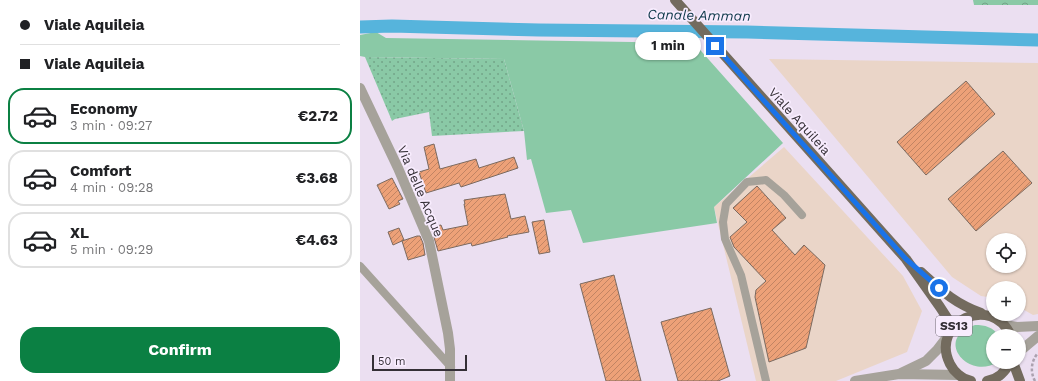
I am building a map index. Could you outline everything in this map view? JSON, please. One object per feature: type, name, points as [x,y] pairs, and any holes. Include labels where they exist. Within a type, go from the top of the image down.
[{"type":"main road","name":"Viale Aquileia","points":[[677,3],[906,259],[953,327]]},
{"type":"main road","name":"Viale Aquileia","points":[[906,259],[950,298],[964,307],[995,318],[1007,329]]},
{"type":"main road","name":"SS13","points":[[959,376],[951,368],[946,358],[945,347],[947,337],[953,327],[962,319],[972,315],[984,314]]},
{"type":"main road","points":[[987,381],[1000,376],[1006,369]]},
{"type":"main road","points":[[1016,369],[1020,381]]},
{"type":"main road","points":[[959,376],[971,381]]},
{"type":"street","name":"Via delle Acque","points":[[360,88],[398,168],[429,241],[448,333],[451,367],[450,381]]},
{"type":"street","points":[[1004,325],[1017,327],[1038,326]]},
{"type":"street","points":[[1026,346],[1038,336]]},
{"type":"street","points":[[855,381],[878,379],[899,374],[926,361],[947,337]]},
{"type":"street","points":[[899,374],[959,376]]},
{"type":"lane","points":[[766,381],[741,275],[725,239],[723,222],[726,204],[747,182],[766,180],[784,195],[802,215]]},
{"type":"lane","points":[[360,266],[451,367]]},
{"type":"path","points":[[1035,381],[1032,375],[1032,367],[1033,358],[1038,353]]},
{"type":"shaded area","points":[[769,59],[1038,63],[1038,314],[1033,315],[1026,311],[1026,281],[986,281],[986,297],[981,296],[952,277]]},
{"type":"shaded area","points":[[784,147],[903,276],[922,311],[907,352],[836,381],[756,381],[714,207]]},
{"type":"green space","points":[[973,0],[1038,0],[1038,5],[974,5]]},
{"type":"green space","points":[[376,32],[386,38],[694,43],[783,143],[714,207],[717,223],[583,243],[571,210],[546,213],[531,159],[527,160],[524,131],[504,59],[360,56],[360,35]]},
{"type":"green space","points":[[365,57],[504,59],[524,131],[432,136],[429,112],[395,119],[392,121]]},
{"type":"green space","points":[[975,325],[982,325],[992,329],[986,329],[986,366],[976,366],[967,362],[960,356],[956,348],[956,339],[962,331]]},
{"type":"building","points":[[966,81],[995,114],[926,175],[897,142]]},
{"type":"building","points":[[434,144],[440,169],[476,159],[479,168],[514,157],[518,168],[461,187],[459,183],[426,193],[419,172],[429,169],[424,147]]},
{"type":"building","points":[[1003,151],[1032,183],[976,231],[948,199]]},
{"type":"building","points":[[392,178],[403,199],[398,201],[400,204],[389,209],[377,185]]},
{"type":"building","points":[[757,186],[786,218],[772,230],[795,255],[804,245],[825,265],[806,348],[769,362],[755,297],[756,290],[766,281],[734,247],[730,237],[747,222],[733,208]]},
{"type":"building","points":[[505,194],[511,219],[525,216],[529,232],[507,236],[508,237],[472,246],[471,243],[438,251],[431,227],[441,225],[443,230],[468,225],[464,200]]},
{"type":"building","points":[[544,220],[550,252],[539,254],[532,222]]},
{"type":"building","points":[[399,228],[404,240],[393,245],[388,232]]},
{"type":"building","points":[[420,236],[423,243],[425,255],[408,260],[402,241]]},
{"type":"building","points":[[614,275],[641,381],[606,381],[580,284]]},
{"type":"building","points":[[711,308],[730,376],[718,381],[678,381],[661,322]]},
{"type":"waterway","name":"Canale Amman","points":[[360,27],[392,26],[539,30],[747,32],[1038,40]]},
{"type":"route","points":[[715,46],[906,259],[939,288]]}]
